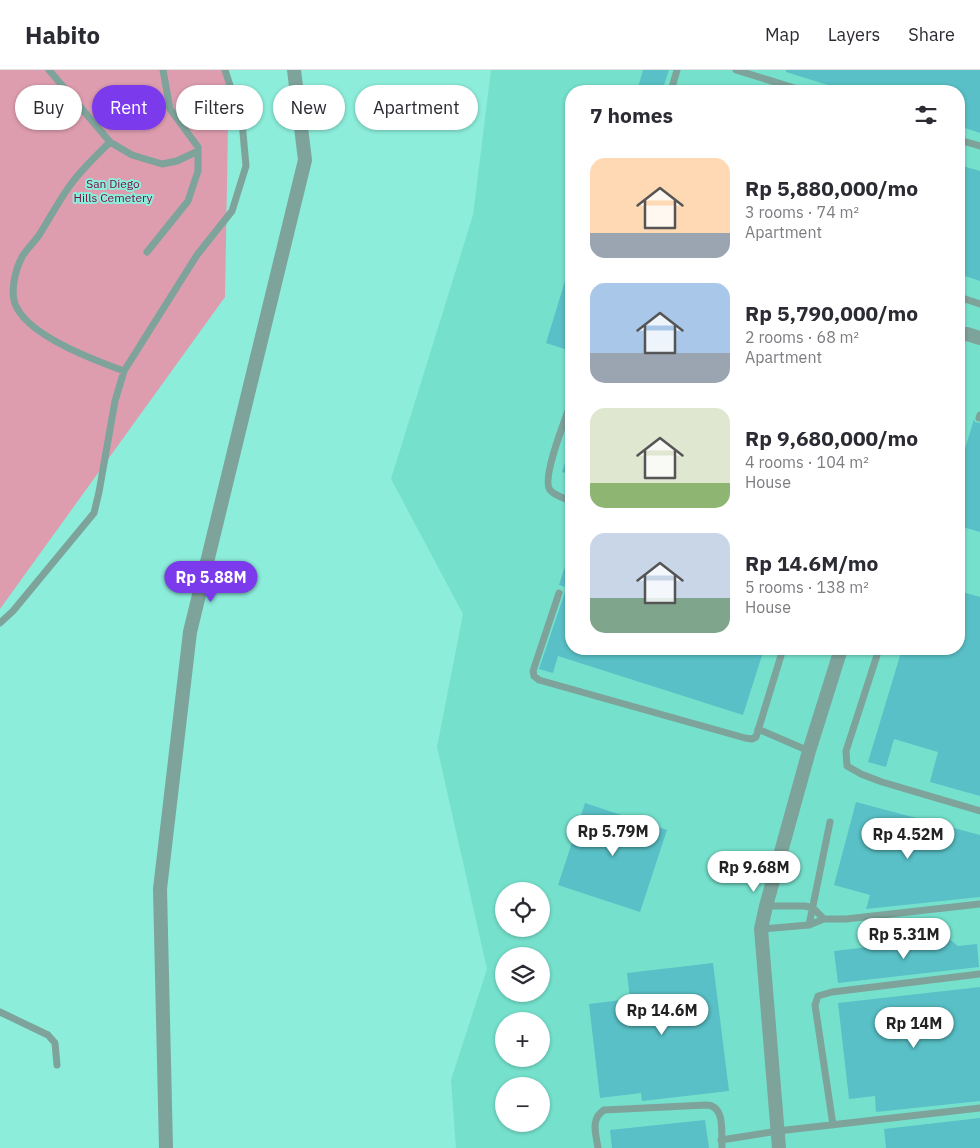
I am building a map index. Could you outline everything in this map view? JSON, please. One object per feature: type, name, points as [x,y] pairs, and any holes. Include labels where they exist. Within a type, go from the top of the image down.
[{"type":"street","points":[[166,1148],[160,889],[188,641],[305,160],[294,70]]},
{"type":"street","points":[[965,334],[980,338]]},
{"type":"street","points":[[780,1148],[761,929],[809,751],[839,655]]},
{"type":"lane","points":[[49,70],[110,142],[132,155],[162,164],[177,161],[198,151]]},
{"type":"lane","points":[[147,252],[188,201],[198,171],[198,147],[170,109],[163,70]]},
{"type":"lane","points":[[0,623],[24,598],[94,513],[115,401],[124,371],[197,255],[232,211],[246,166],[242,122],[225,70]]},
{"type":"lane","points":[[672,85],[677,70]]},
{"type":"lane","points":[[736,70],[785,85]]},
{"type":"lane","points":[[110,142],[72,183],[40,234],[22,256],[16,274],[14,294],[16,307],[24,320],[46,336],[91,358],[124,371]]},
{"type":"lane","points":[[965,142],[980,146]]},
{"type":"lane","points":[[965,299],[980,304]]},
{"type":"lane","points":[[565,420],[550,464],[548,484],[550,490],[565,499]]},
{"type":"lane","points":[[560,593],[533,671],[534,676],[539,680],[745,738],[755,737],[781,655]]},
{"type":"lane","points":[[877,655],[846,751],[847,766],[875,780],[980,812]]},
{"type":"lane","points":[[758,729],[809,751]]},
{"type":"lane","points":[[809,925],[830,822]]},
{"type":"lane","points":[[761,929],[809,925],[824,919],[846,919],[980,904]]},
{"type":"lane","points":[[766,906],[805,906],[813,908],[824,919]]},
{"type":"lane","points":[[833,1125],[815,1005],[818,996],[832,992],[980,974]]},
{"type":"lane","points":[[0,1012],[48,1035],[56,1043],[57,1065]]},
{"type":"lane","points":[[598,1148],[594,1124],[599,1114],[607,1110],[711,1105],[719,1110],[722,1148]]},
{"type":"lane","points":[[721,1140],[778,1131],[980,1108]]},
{"type":"shaded area","points":[[491,70],[980,70],[980,1148],[456,1148],[451,1080],[487,969],[437,747],[463,614],[391,479],[473,215]]},
{"type":"green space","name":"San Diego Hills Cemetery","points":[[0,70],[229,70],[229,85],[176,85],[176,130],[228,130],[225,297],[0,609]]},
{"type":"building","points":[[643,70],[669,70],[664,85],[639,85]]},
{"type":"building","points":[[786,70],[980,70],[980,133],[965,128],[965,85],[828,85],[786,72]]},
{"type":"building","points":[[965,167],[980,171],[980,281],[965,276]]},
{"type":"building","points":[[565,281],[565,349],[546,343]]},
{"type":"building","points":[[974,419],[975,422],[980,423],[980,532],[965,528],[965,449]]},
{"type":"building","points":[[565,566],[565,587],[559,585]]},
{"type":"building","points":[[565,591],[565,655],[762,655],[743,715],[558,656],[553,673],[539,669]]},
{"type":"building","points":[[965,593],[980,597],[980,796],[930,782],[938,752],[894,739],[886,767],[868,762],[900,655],[965,655]]},
{"type":"building","points":[[856,802],[980,835],[980,897],[866,909],[870,895],[834,885]]},
{"type":"building","points":[[585,803],[667,830],[640,912],[558,885]]},
{"type":"building","points":[[948,938],[958,946],[977,944],[979,967],[838,983],[834,951]]},
{"type":"building","points":[[713,963],[729,1091],[642,1101],[641,1093],[600,1098],[589,1004],[630,999],[627,973]]},
{"type":"building","points":[[980,987],[980,1101],[876,1112],[875,1096],[849,1099],[838,1003]]},
{"type":"building","points":[[980,1118],[980,1148],[886,1148],[884,1129]]},
{"type":"building","points":[[705,1120],[709,1148],[612,1148],[610,1130]]}]
